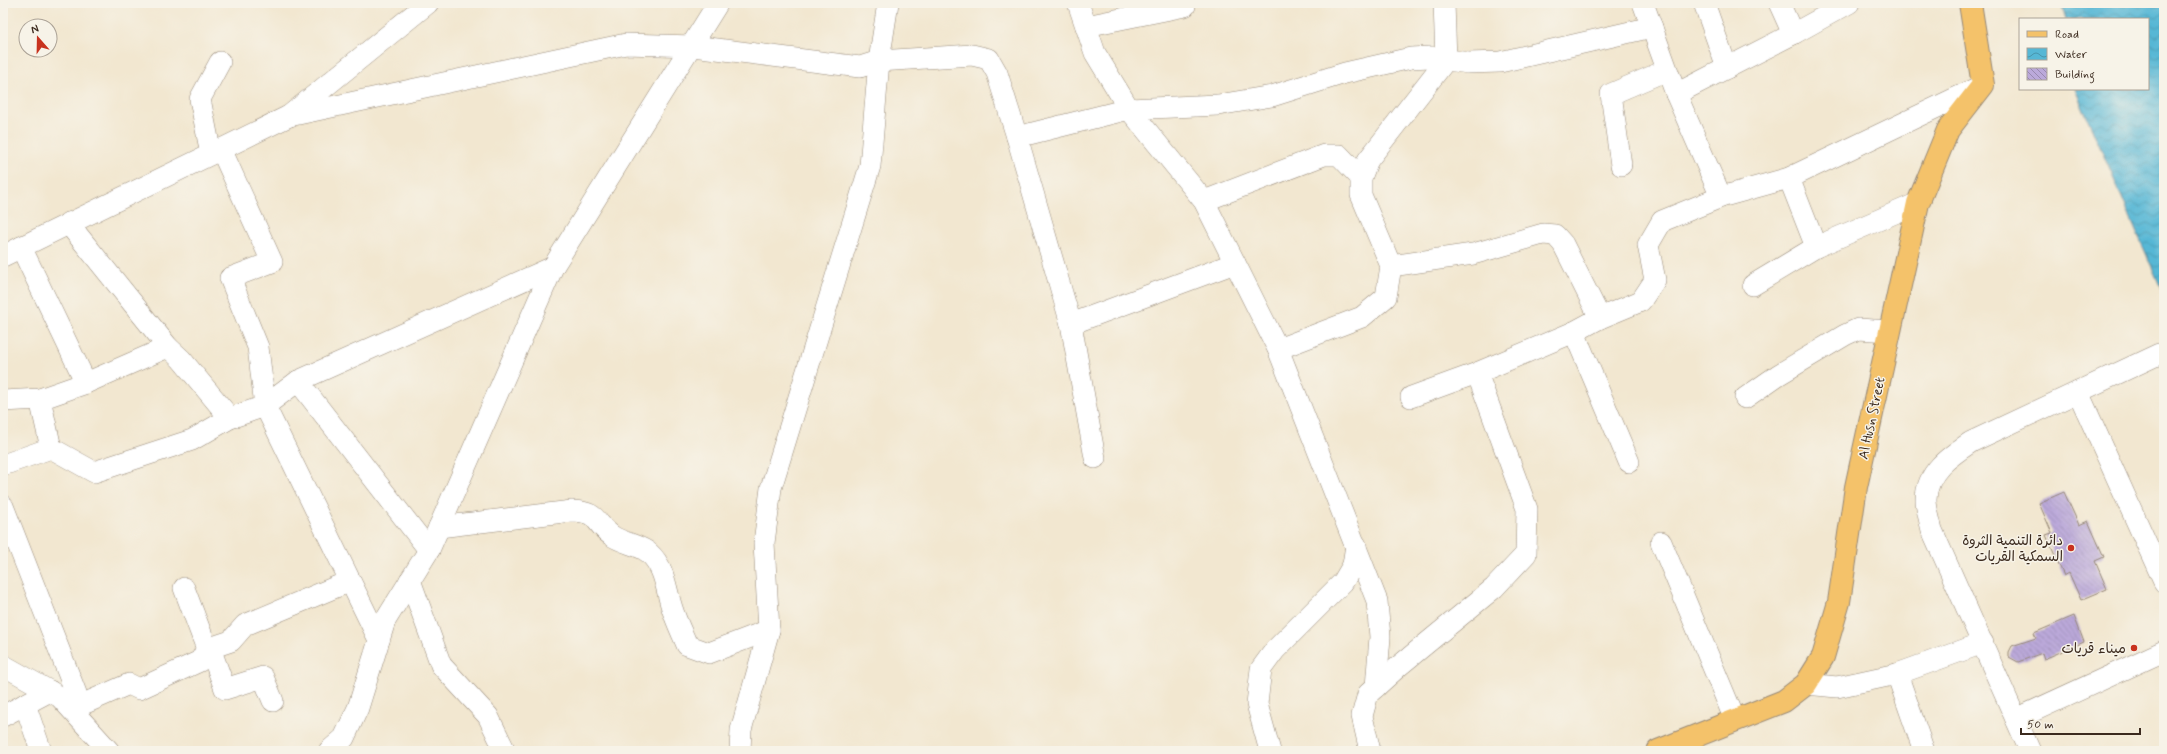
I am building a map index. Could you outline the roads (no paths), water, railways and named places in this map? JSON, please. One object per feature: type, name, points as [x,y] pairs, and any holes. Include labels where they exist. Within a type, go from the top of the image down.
[{"type":"main road","points":[[1970,3],[1983,85]]},
{"type":"main road","name":"Al Husn Street","points":[[1658,751],[1784,701],[1806,684],[1823,656],[1839,602],[1856,487],[1918,204],[1948,130],[1983,85]]},
{"type":"street","points":[[290,116],[428,3]]},
{"type":"street","points":[[329,751],[344,738],[347,732],[358,708],[385,622],[429,550],[553,267],[693,46],[718,3]]},
{"type":"street","points":[[740,751],[741,730],[769,630],[764,543],[771,488],[870,166],[879,61],[888,3]]},
{"type":"street","points":[[1078,3],[1095,53],[1129,109],[1204,202],[1278,349],[1356,545],[1377,602],[1380,637],[1376,687]]},
{"type":"street","points":[[1278,349],[1362,317],[1386,296],[1391,266],[1361,195],[1361,178],[1368,160],[1446,60],[1444,3]]},
{"type":"street","points":[[1643,3],[1676,94],[1721,197]]},
{"type":"street","points":[[1704,3],[1727,68]]},
{"type":"street","points":[[1779,3],[1793,34]]},
{"type":"street","points":[[1676,94],[1793,34],[1849,3]]},
{"type":"street","points":[[1086,26],[1185,6]]},
{"type":"street","points":[[1017,137],[1129,109],[1218,105],[1272,96],[1345,73],[1411,58],[1429,57],[1468,63],[1500,62],[1628,34],[1652,27]]},
{"type":"street","points":[[86,383],[12,252],[68,223],[290,116],[626,44],[693,46],[860,67],[879,61],[972,55],[989,59],[997,73],[1017,137],[1071,324],[1095,458]]},
{"type":"street","points":[[220,62],[200,99],[216,151],[272,262],[230,278],[258,347],[265,406],[379,640]]},
{"type":"street","points":[[1621,165],[1611,94],[1667,70]]},
{"type":"street","points":[[1411,397],[1477,373],[1574,332],[1600,318],[1641,301],[1656,280],[1648,245],[1662,221],[1721,197],[1789,178],[1983,85]]},
{"type":"street","points":[[1204,202],[1324,155],[1339,155],[1361,178]]},
{"type":"street","points":[[1789,178],[1816,246]]},
{"type":"street","points":[[1753,285],[1816,246],[1918,204]]},
{"type":"street","points":[[68,223],[168,347],[181,359],[230,418]]},
{"type":"street","points":[[1391,266],[1473,254],[1543,234],[1556,235],[1563,244],[1600,318]]},
{"type":"street","points":[[1071,324],[1235,263]]},
{"type":"street","points":[[3,464],[51,448],[94,472],[192,440],[230,418],[265,406],[298,382],[553,267]]},
{"type":"street","points":[[1745,398],[1844,335],[1858,329],[1890,331]]},
{"type":"street","points":[[1574,332],[1629,462]]},
{"type":"street","points":[[3,401],[40,399],[86,383],[168,347]]},
{"type":"street","points":[[2030,751],[1932,530],[1926,500],[1933,473],[1950,455],[1971,442],[2159,354]]},
{"type":"street","points":[[1370,751],[1362,716],[1368,694],[1494,588],[1526,554],[1527,509],[1477,373]]},
{"type":"street","points":[[298,382],[429,550]]},
{"type":"street","points":[[2078,392],[2164,582]]},
{"type":"street","points":[[40,399],[51,448]]},
{"type":"street","points":[[3,506],[76,693],[72,710]]},
{"type":"street","points":[[439,527],[572,511],[585,511],[598,519],[610,535],[624,543],[648,552],[656,562],[660,568],[672,608],[687,645],[709,653],[769,630]]},
{"type":"street","points":[[1661,542],[1735,720]]},
{"type":"street","points":[[1270,751],[1257,704],[1260,669],[1275,650],[1343,582],[1353,565],[1356,545]]},
{"type":"street","points":[[410,580],[441,664],[488,716],[505,751]]},
{"type":"street","points":[[72,710],[129,684],[139,689],[200,661],[208,649],[231,641],[245,626],[350,581]]},
{"type":"street","points":[[184,588],[225,689],[263,677],[273,701]]},
{"type":"street","points":[[1806,684],[1837,687],[1897,674],[1983,643]]},
{"type":"street","points":[[2016,719],[2164,651]]},
{"type":"street","points":[[3,665],[60,697],[109,751]]},
{"type":"street","points":[[1897,674],[1924,751]]},
{"type":"street","points":[[3,716],[50,691]]},
{"type":"street","points":[[25,704],[41,751]]},
{"type":"water","points":[[2061,3],[2164,3],[2164,295],[2075,90],[2149,90],[2149,18],[2066,18]]},
{"type":"place","name":"دائرة التنمية الثروة السمكية القريات","points":[[2071,548]]},
{"type":"place","name":"ميناء قريات","points":[[2134,648]]}]
